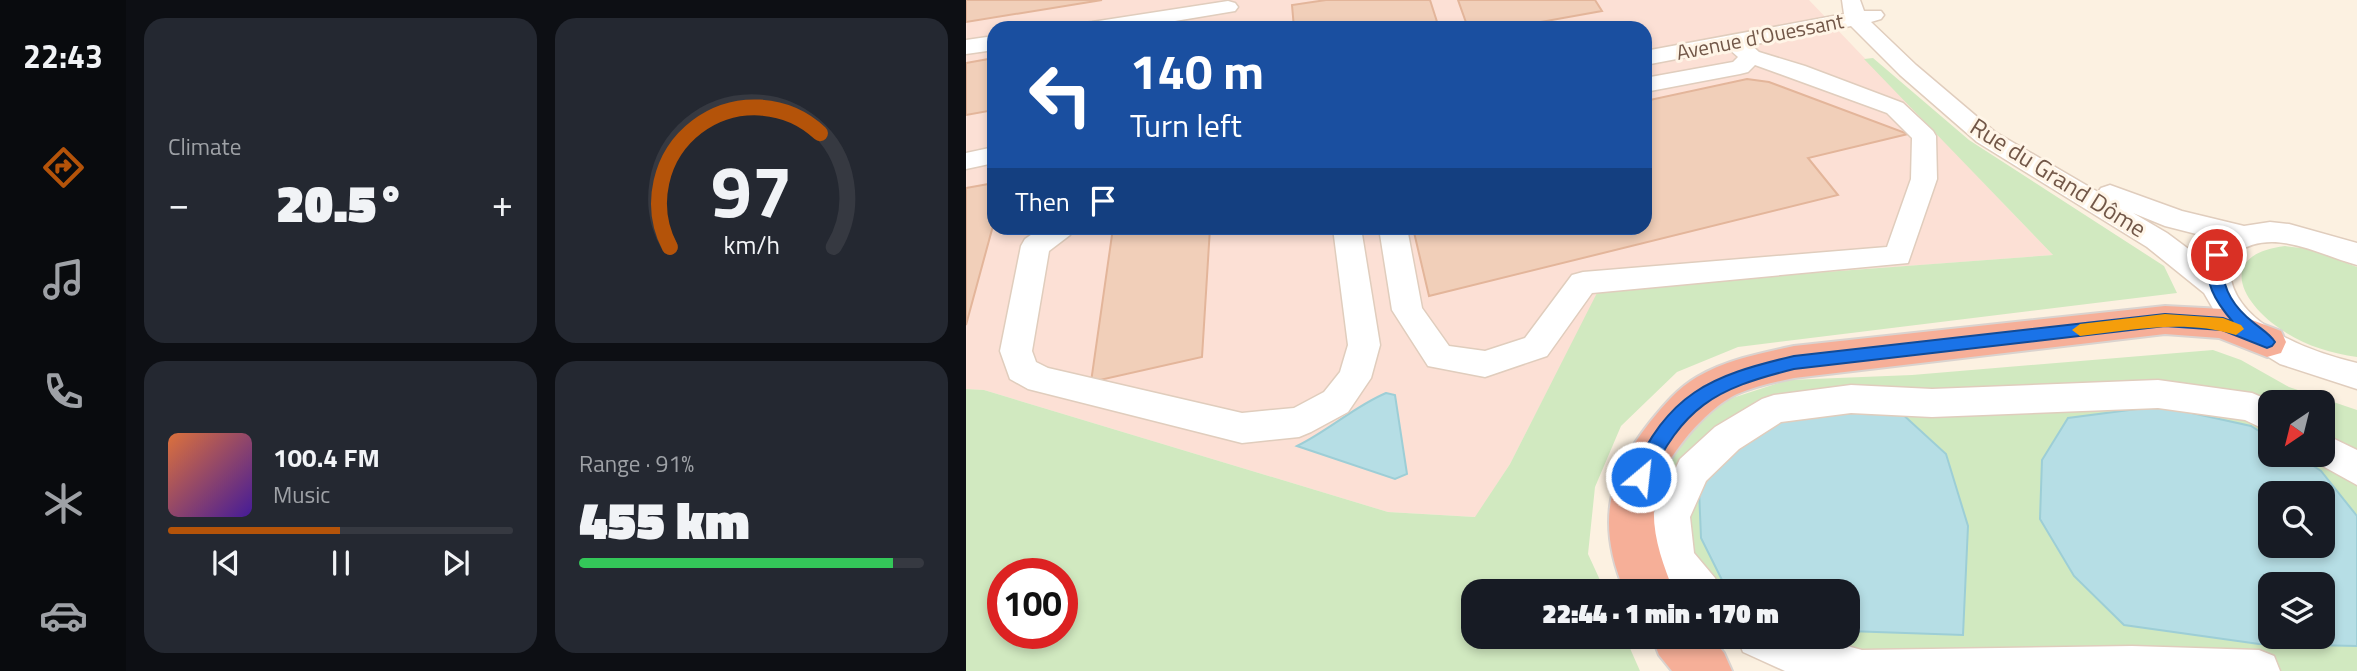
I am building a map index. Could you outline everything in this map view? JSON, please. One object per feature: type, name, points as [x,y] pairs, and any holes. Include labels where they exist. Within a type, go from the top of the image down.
[{"type":"highway","points":[[1645,579],[1633,544],[1632,496],[1649,459],[1677,418],[1705,392],[1744,374],[1794,362],[2165,320],[2223,324],[2267,342]]},
{"type":"highway","points":[[1687,649],[1706,671]]},
{"type":"street","points":[[1120,21],[1172,8],[1229,12]]},
{"type":"street","name":"Avenue d'Ouessant","points":[[1652,57],[1743,50],[1860,10]]},
{"type":"street","name":"Rue du Grand Dôme","points":[[1860,10],[2029,148],[2082,180],[2124,201],[2175,219],[2245,236]]},
{"type":"street","name":"Rue du Grand Dôme","points":[[1860,10],[1908,70],[1986,136],[2157,240],[2217,287],[2228,306],[2244,324],[2267,342],[2299,359],[2350,378]]},
{"type":"street","points":[[966,47],[987,44]]},
{"type":"street","points":[[1394,235],[1407,310],[1439,357],[1485,364],[1536,347],[1583,283],[1898,256],[1924,179],[1924,136],[1895,108],[1743,50],[1740,67],[1652,84]]},
{"type":"street","points":[[966,160],[987,156]]},
{"type":"street","points":[[2217,287],[2214,270],[2217,255],[2228,243],[2245,236],[2271,232],[2303,235],[2357,255]]},
{"type":"street","points":[[1050,235],[1035,246],[1016,351],[1022,370],[1040,380],[1242,428],[1299,422],[1336,402],[1355,378],[1364,345],[1348,235]]},
{"type":"street","points":[[1690,579],[1675,560],[1671,517],[1693,470],[1727,438],[1774,409],[1851,398],[1932,403],[2158,394],[2252,407],[2258,411]]},
{"type":"street","points":[[2335,455],[2357,468]]},
{"type":"street","points":[[1784,649],[1862,671],[2132,667],[2259,671]]},
{"type":"shaded area","points":[[966,0],[1809,0],[2053,255],[1600,289],[1510,464],[1476,517],[1388,512],[984,390],[966,389]]},
{"type":"green space","points":[[1873,58],[1969,140],[2164,266],[2177,293],[1738,347],[1677,372],[1621,426],[1595,487],[1588,554],[1599,579],[1461,579],[1461,649],[1630,649],[1640,671],[966,671],[966,389],[984,390],[1388,512],[1475,517],[1510,464],[1599,289],[2053,255],[1864,59]]},
{"type":"green space","points":[[2285,246],[2309,249],[2357,267],[2357,357],[2320,348],[2293,337],[2270,321],[2248,296],[2242,283],[2242,270],[2249,260],[2263,251]]},
{"type":"green space","points":[[2213,350],[2241,360],[2298,390],[2258,390],[2258,467],[2335,467],[2335,403],[2357,410],[2357,671],[1784,671],[1745,649],[1860,649],[1860,579],[1671,579],[1660,561],[1651,499],[1680,437],[1720,402],[1788,380],[1912,375]]},
{"type":"water","points":[[1386,393],[1395,395],[1407,474],[1395,479],[1297,446],[1363,405]]},
{"type":"water","points":[[2160,406],[2251,426],[2258,430],[2258,467],[2315,467],[2329,481],[2258,481],[2258,558],[2335,558],[2335,488],[2357,516],[2357,646],[2335,646],[2335,572],[2258,572],[2258,644],[2124,625],[2074,576],[2040,519],[2042,460],[2068,418]]},
{"type":"water","points":[[1899,411],[1946,454],[1968,526],[1963,635],[1860,631],[1860,579],[1722,579],[1701,538],[1699,489],[1737,439],[1789,416]]},
{"type":"building","points":[[966,0],[1102,0],[966,22]]},
{"type":"building","points":[[1326,0],[1430,0],[1437,21],[1293,21],[1292,5]]},
{"type":"building","points":[[1458,0],[1595,0],[1602,11],[1546,21],[1466,21]]},
{"type":"building","points":[[987,59],[987,111],[966,115],[966,63]]},
{"type":"building","points":[[1747,79],[1769,82],[1908,134],[1808,158],[1838,195],[1429,296],[1415,235],[1652,235],[1652,99]]},
{"type":"building","points":[[987,184],[987,235],[990,235],[966,325],[966,188]]},
{"type":"building","points":[[1112,235],[1210,235],[1202,357],[1091,382]]},
{"type":"slow traffic","points":[[2080,330],[2165,320],[2223,324],[2236,329]]},
{"type":"route","points":[[1641,477],[1649,459],[1677,418],[1705,392],[1744,374],[1794,362],[2165,320],[2223,324],[2267,342],[2244,324],[2228,306],[2217,287],[2214,270],[2217,255]]}]
